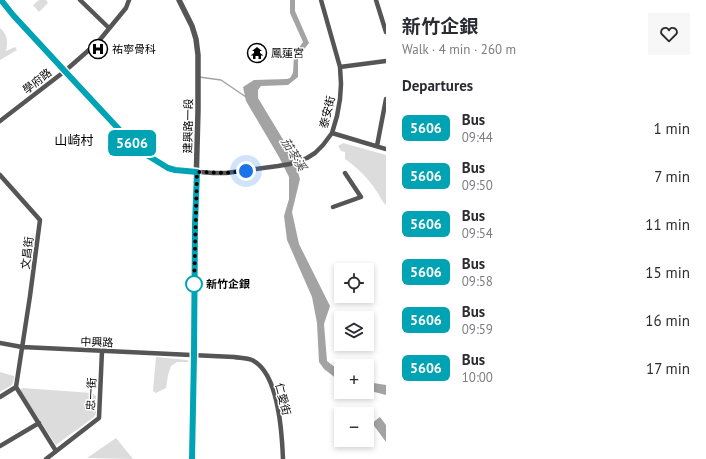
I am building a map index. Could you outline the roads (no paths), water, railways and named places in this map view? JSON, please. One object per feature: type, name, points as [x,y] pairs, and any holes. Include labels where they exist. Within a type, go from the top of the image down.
[{"type":"street","name":"泰安街","points":[[1,0],[13,15],[129,140],[142,152],[168,168],[175,170],[226,173],[278,166],[300,161],[315,153],[332,133],[340,99],[340,67],[321,0]]},
{"type":"street","points":[[80,0],[109,28]]},
{"type":"street","name":"學府路","points":[[0,121],[65,71],[98,42],[126,8],[130,0]]},
{"type":"street","name":"建興路一段","points":[[179,0],[192,26],[196,39],[198,55],[192,459]]},
{"type":"street","points":[[376,0],[386,32]]},
{"type":"street","points":[[340,67],[386,61]]},
{"type":"street","points":[[377,146],[386,99]]},
{"type":"street","points":[[332,133],[386,149]]},
{"type":"street","points":[[333,206],[360,197],[345,173]]},
{"type":"street","name":"文昌街","points":[[0,175],[40,220],[16,387]]},
{"type":"street","name":"中興路","points":[[0,343],[22,347],[194,355]]},
{"type":"street","name":"忠一街","points":[[46,459],[99,418],[102,351]]},
{"type":"street","name":"仁愛街","points":[[194,355],[234,357],[251,360],[264,371],[272,386],[277,405],[281,427],[283,459]]},
{"type":"street","points":[[0,397],[16,387],[56,450]]},
{"type":"street","points":[[0,446],[39,423]]},
{"type":"waterway","points":[[199,77],[221,80],[246,97]]},
{"type":"place","name":"祐寧骨科","points":[[98,49]]},
{"type":"place","name":"鳳蓮宮","points":[[257,53]]},
{"type":"place","name":"新竹企銀","points":[[194,284]]},
{"type":"district","name":"山崎村","points":[[74,140]]},
{"type":"water label","name":"茄苳溪","points":[[294,154]]}]
